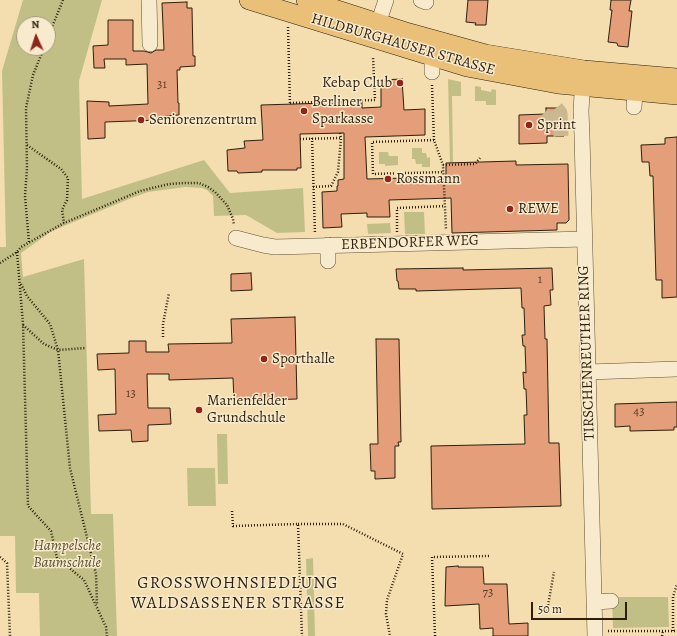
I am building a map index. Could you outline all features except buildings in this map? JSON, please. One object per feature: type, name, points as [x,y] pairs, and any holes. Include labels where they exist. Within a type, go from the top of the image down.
[{"type":"main road","name":"HILDBURGHAUSER STRASSE","points":[[249,0],[432,64],[526,70],[583,78],[635,91],[677,95]]},
{"type":"main road","name":"HILDBURGHAUSER STRASSE","points":[[306,0],[526,70]]},
{"type":"main road","name":"HILDBURGHAUSER STRASSE","points":[[635,91],[677,78]]},
{"type":"street","points":[[150,0],[150,44]]},
{"type":"street","points":[[378,24],[386,0]]},
{"type":"street","name":"TIRSCHENREUTHER RING","points":[[583,78],[581,111],[594,602],[601,634]]},
{"type":"street","name":"ERBENDORFER WEG","points":[[236,238],[275,247],[321,242],[585,239]]},
{"type":"street","points":[[321,242],[328,261]]},
{"type":"street","points":[[588,372],[677,369]]},
{"type":"street","points":[[594,602],[611,601]]},
{"type":"path","points":[[56,17],[63,0]]},
{"type":"path","points":[[288,27],[290,104],[375,100],[373,57]]},
{"type":"path","points":[[29,242],[25,196],[26,108],[33,75],[41,56]]},
{"type":"path","points":[[432,64],[434,140],[444,172],[446,235]]},
{"type":"path","points":[[314,187],[331,186],[338,172],[341,138],[340,133]]},
{"type":"path","points":[[312,138],[314,187],[321,242]]},
{"type":"path","points":[[300,139],[341,138]]},
{"type":"path","points":[[434,140],[372,142],[373,174],[444,172]]},
{"type":"path","points":[[26,144],[62,169],[68,178],[67,200],[62,210],[64,223]]},
{"type":"path","points":[[443,165],[475,164],[480,158]]},
{"type":"path","points":[[0,263],[17,252],[20,247],[64,223],[140,191],[184,182],[199,183],[215,192],[227,206],[233,219],[236,238]]},
{"type":"path","points":[[397,236],[397,208],[445,206]]},
{"type":"path","points":[[17,252],[23,324],[28,506],[52,531],[57,558],[84,580],[97,606],[106,627],[108,636]]},
{"type":"path","points":[[20,282],[28,296],[50,324],[58,350],[70,468],[96,574],[97,606]]},
{"type":"path","points":[[163,337],[163,324],[169,293]]},
{"type":"path","points":[[23,324],[44,344],[58,350],[86,348]]},
{"type":"path","points":[[232,511],[232,526],[343,524],[403,554],[388,600],[386,614],[390,636]]},
{"type":"path","points":[[298,524],[302,636]]},
{"type":"path","points":[[435,636],[432,557],[490,556]]},
{"type":"path","points":[[0,557],[7,563],[10,636]]},
{"type":"path","points":[[547,611],[554,572]]},
{"type":"path","points":[[673,631],[673,596],[677,584]]},
{"type":"path","points":[[662,636],[663,631]]},
{"type":"path","points":[[601,634],[677,631]]},
{"type":"green space","name":"Hampelsche Baumschule","points":[[23,0],[102,0],[79,81],[82,199],[204,160],[230,193],[303,188],[305,232],[277,233],[246,215],[214,216],[213,196],[207,190],[202,188],[185,187],[148,192],[129,199],[52,231],[21,253],[23,277],[84,259],[91,514],[113,514],[117,636],[40,636],[39,593],[16,593],[15,536],[0,536],[0,247],[6,247],[2,71],[16,24],[16,56],[56,56],[56,16],[18,16]]},
{"type":"green space","points":[[448,79],[461,82],[461,96],[452,96],[453,162],[450,163]]},
{"type":"green space","points":[[475,86],[481,87],[481,90],[491,92],[492,89],[496,90],[496,105],[486,105],[486,101],[475,101]]},
{"type":"green space","points":[[412,148],[422,148],[422,153],[426,153],[427,158],[430,157],[430,167],[422,167],[422,164],[416,164],[415,159],[412,159]]},
{"type":"green space","points":[[379,152],[388,152],[389,156],[398,156],[398,165],[385,166],[385,164],[379,164]]},
{"type":"green space","points":[[404,212],[424,212],[425,234],[405,234]]},
{"type":"green space","points":[[390,223],[391,233],[368,234],[367,224]]},
{"type":"green space","points":[[217,434],[227,434],[228,484],[218,484]]},
{"type":"green space","points":[[187,468],[215,468],[216,506],[188,506]]},
{"type":"green space","points":[[313,558],[315,636],[308,636],[306,559]]},
{"type":"green space","points":[[612,597],[668,597],[669,627],[613,628]]},
{"type":"tunnel","points":[[556,108],[560,113],[561,136]]},
{"type":"tunnel","points":[[543,114],[560,132]]},
{"type":"place","name":"Kebap Club","points":[[400,83]]},
{"type":"place","name":"Berliner Sparkasse","points":[[304,111]]},
{"type":"place","name":"Seniorenzentrum","points":[[141,120]]},
{"type":"place","name":"Sprint","points":[[529,125]]},
{"type":"place","name":"Rossmann","points":[[388,179]]},
{"type":"place","name":"REWE","points":[[510,209]]},
{"type":"place","name":"Sporthalle","points":[[264,359]]},
{"type":"place","name":"Marienfelder Grundschule","points":[[199,410]]},
{"type":"district","name":"GROSSWOHNSIEDLUNG WALDSASSENER STRASSE","points":[[238,594]]}]
